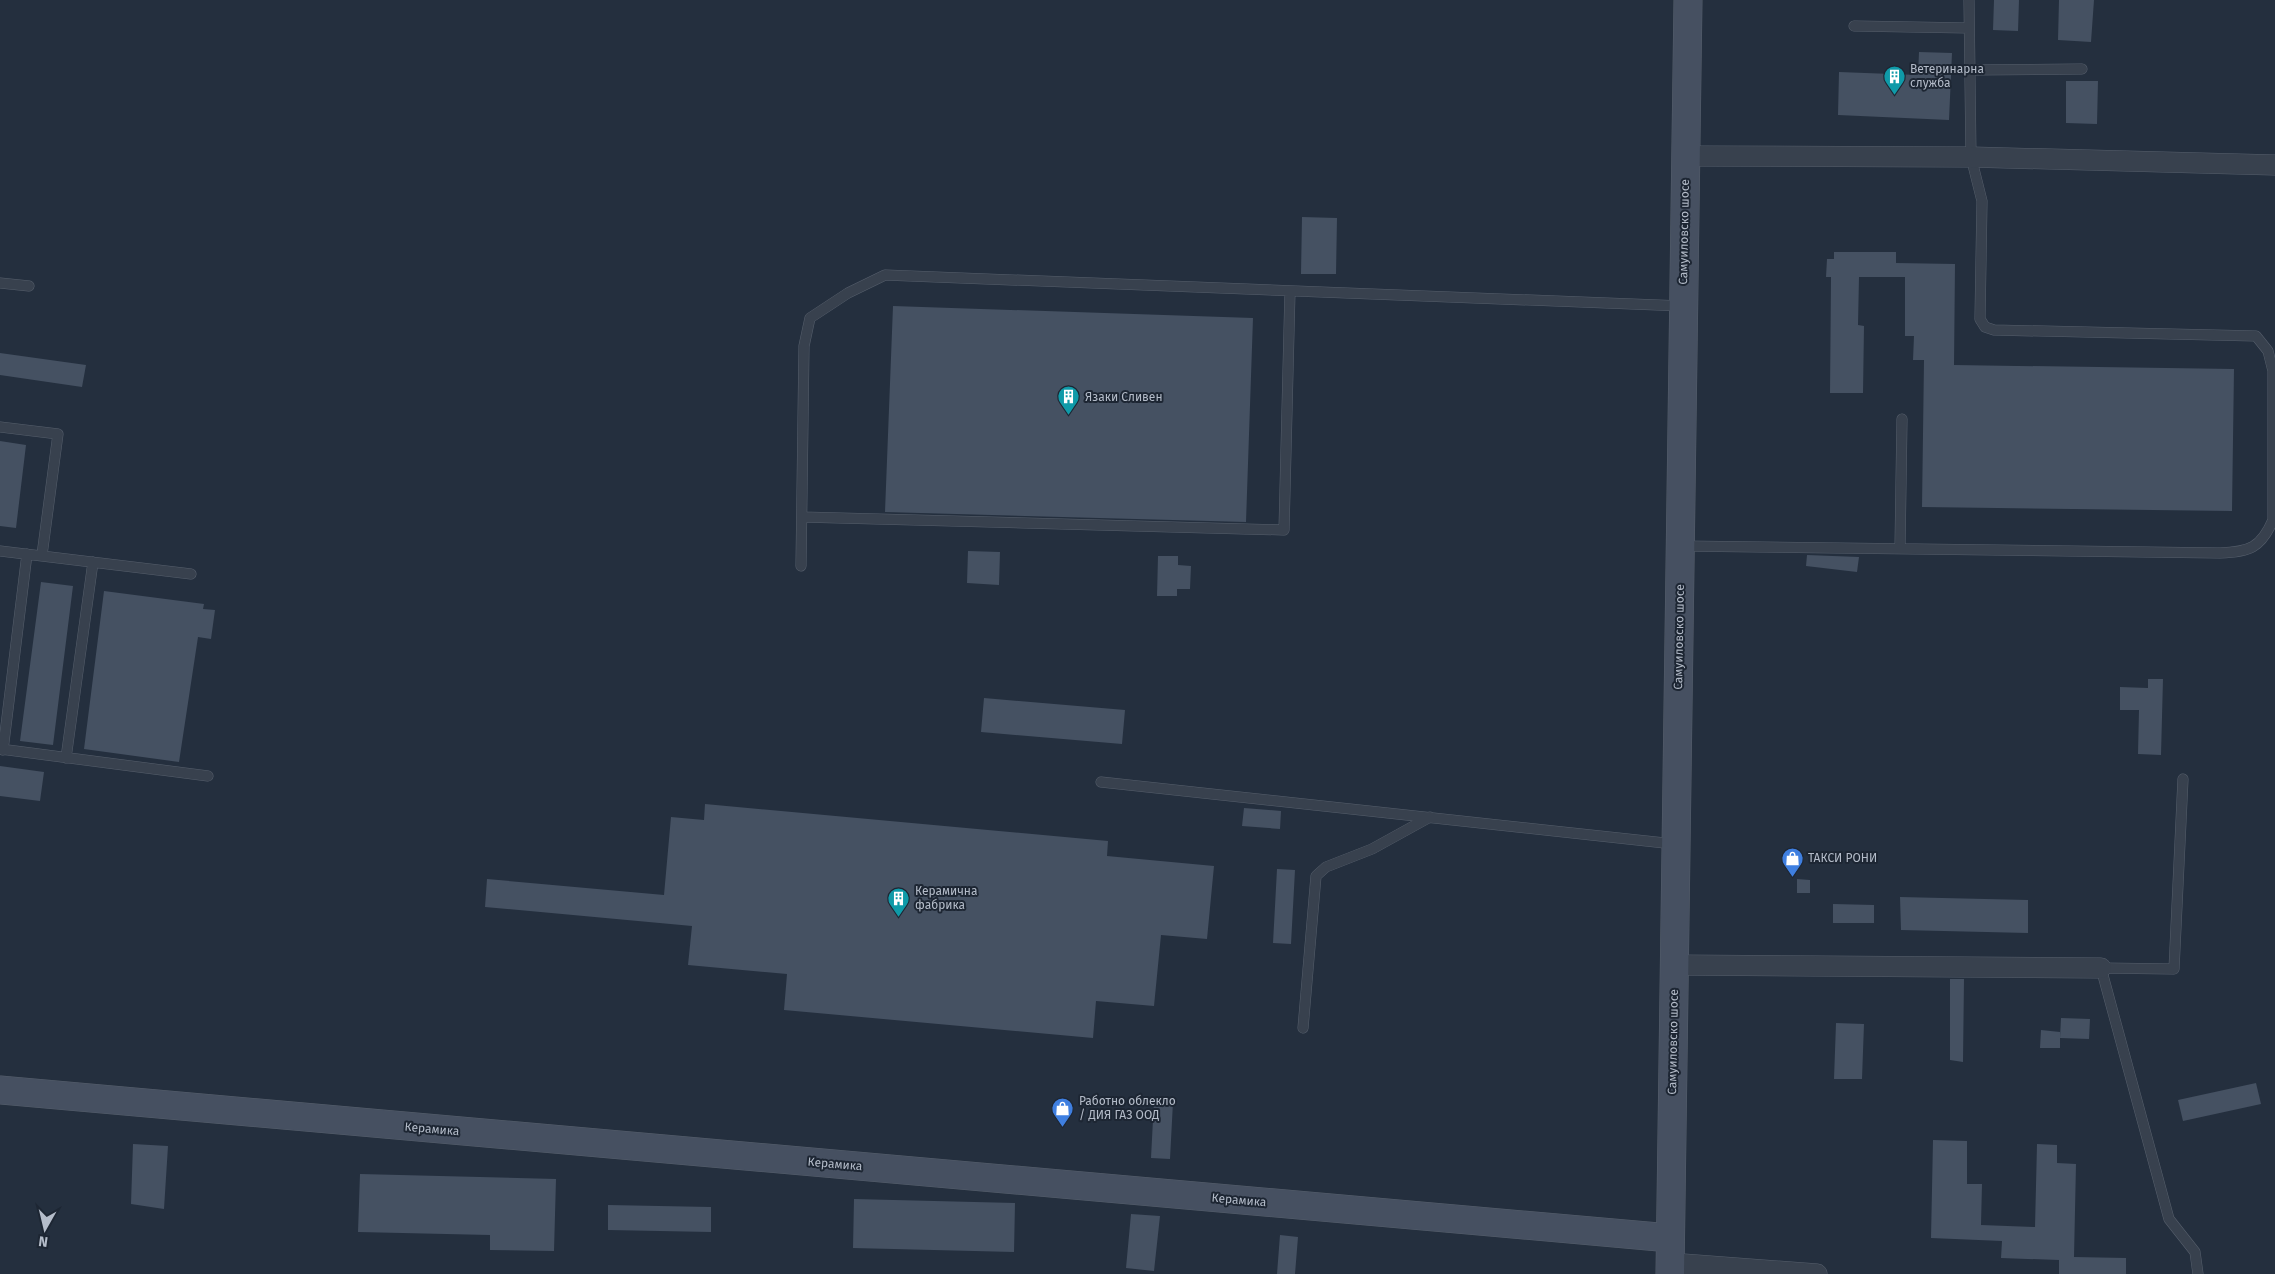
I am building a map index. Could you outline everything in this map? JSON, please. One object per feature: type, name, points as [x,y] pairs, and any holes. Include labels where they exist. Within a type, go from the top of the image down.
[{"type":"street","name":"Самуиловско шосе","points":[[1670,1258],[1688,0]]},
{"type":"street","points":[[1685,156],[1971,158],[2275,165]]},
{"type":"street","points":[[1674,965],[2101,968]]},
{"type":"street","name":"Керамика","points":[[0,1090],[1670,1258]]},
{"type":"street","points":[[1670,1258],[1817,1274]]},
{"type":"lane","points":[[1680,546],[2239,552],[2255,546],[2266,537],[2273,520],[2273,371],[2268,351],[2256,336],[1994,330],[1985,327],[1980,319],[1982,201],[1971,158],[1969,0]]},
{"type":"lane","points":[[1854,26],[1969,28]]},
{"type":"lane","points":[[1969,70],[2082,69]]},
{"type":"lane","points":[[802,566],[804,346],[810,318],[848,293],[885,275],[1684,306]]},
{"type":"lane","points":[[0,283],[29,286]]},
{"type":"lane","points":[[802,517],[1284,530],[1290,291]]},
{"type":"lane","points":[[1900,548],[1902,419]]},
{"type":"lane","points":[[0,427],[58,434],[42,555]]},
{"type":"lane","points":[[0,551],[190,574]]},
{"type":"lane","points":[[27,554],[2,749],[208,776]]},
{"type":"lane","points":[[66,758],[93,562]]},
{"type":"lane","points":[[2183,780],[2174,969],[2101,968],[2169,1219],[2195,1252],[2198,1274]]},
{"type":"lane","points":[[1101,782],[1676,844]]},
{"type":"lane","points":[[1303,1028],[1316,876],[1326,867],[1372,849],[1430,818]]},
{"type":"building","points":[[1994,0],[2019,0],[2018,31],[1993,30]]},
{"type":"building","points":[[2059,0],[2094,0],[2091,42],[2058,40]]},
{"type":"building","name":"Ветеринарна служба","points":[[1919,52],[1952,53],[1949,120],[1838,115],[1839,72],[1918,75]]},
{"type":"building","points":[[2066,81],[2098,81],[2097,124],[2066,123]]},
{"type":"building","points":[[1302,217],[1337,218],[1336,274],[1301,274]]},
{"type":"building","points":[[1834,252],[1896,252],[1896,263],[1955,264],[1954,365],[2234,369],[2232,511],[1922,507],[1924,360],[1913,360],[1914,336],[1905,336],[1905,277],[1859,277],[1858,325],[1864,326],[1863,393],[1830,393],[1831,277],[1826,277],[1827,259],[1834,259]]},
{"type":"building","name":"Язаки Сливен","points":[[893,306],[1253,318],[1246,522],[885,512]]},
{"type":"building","points":[[0,353],[86,365],[82,387],[0,375]]},
{"type":"building","points":[[0,441],[26,445],[16,528],[0,526]]},
{"type":"building","points":[[968,551],[1000,552],[999,585],[967,583]]},
{"type":"building","points":[[1807,555],[1859,557],[1857,572],[1806,566]]},
{"type":"building","points":[[1158,556],[1178,556],[1178,565],[1191,566],[1190,589],[1177,589],[1177,596],[1157,596]]},
{"type":"building","points":[[41,582],[73,586],[53,745],[20,741]]},
{"type":"building","points":[[104,591],[204,604],[203,609],[215,610],[211,639],[198,637],[179,762],[84,749]]},
{"type":"building","points":[[2148,679],[2163,679],[2161,755],[2138,754],[2139,710],[2120,710],[2120,687],[2148,688]]},
{"type":"building","points":[[984,698],[1125,710],[1122,744],[981,732]]},
{"type":"building","points":[[0,766],[44,772],[40,801],[0,796]]},
{"type":"building","name":"Керамична фабрика","points":[[705,804],[1108,841],[1107,856],[1214,866],[1207,939],[1161,935],[1154,1006],[1096,1001],[1093,1038],[784,1010],[787,974],[688,965],[692,926],[485,907],[487,879],[664,895],[671,817],[704,820]]},
{"type":"building","points":[[1244,808],[1281,811],[1280,829],[1242,826]]},
{"type":"building","points":[[1277,869],[1295,870],[1291,944],[1273,943]]},
{"type":"building","points":[[1797,879],[1810,880],[1810,893],[1797,893]]},
{"type":"building","points":[[1900,897],[2028,900],[2028,933],[1901,930]]},
{"type":"building","points":[[1833,904],[1874,905],[1874,923],[1833,923]]},
{"type":"building","points":[[1950,979],[1964,979],[1963,1062],[1950,1060]]},
{"type":"building","points":[[2061,1018],[2090,1019],[2089,1039],[2060,1038]]},
{"type":"building","points":[[1836,1023],[1864,1024],[1862,1079],[1834,1079]]},
{"type":"building","points":[[2041,1030],[2060,1032],[2060,1048],[2040,1048]]},
{"type":"building","points":[[2256,1083],[2261,1104],[2183,1121],[2178,1100]]},
{"type":"building","points":[[1154,1100],[1173,1102],[1170,1159],[1151,1158]]},
{"type":"building","points":[[1933,1140],[1967,1141],[1967,1184],[1982,1184],[1981,1225],[2035,1227],[2037,1144],[2057,1145],[2057,1163],[2076,1164],[2074,1257],[2126,1258],[2126,1274],[2059,1274],[2059,1260],[2001,1258],[2002,1241],[1931,1238]]},
{"type":"building","points":[[133,1144],[168,1146],[164,1209],[131,1204]]},
{"type":"building","points":[[360,1174],[556,1179],[554,1251],[490,1250],[490,1235],[358,1232]]},
{"type":"building","points":[[854,1199],[1015,1203],[1014,1252],[853,1248]]},
{"type":"building","points":[[608,1205],[711,1207],[711,1232],[608,1230]]},
{"type":"building","points":[[1131,1214],[1160,1216],[1154,1271],[1126,1268]]},
{"type":"building","points":[[1280,1235],[1298,1237],[1295,1274],[1277,1274]]},
{"type":"place","name":"Ветеринарна служба","points":[[1894,95]]},
{"type":"place","name":"Язаки Сливен","points":[[1069,416]]},
{"type":"place","name":"ТАКСИ РОНИ","points":[[1792,877]]},
{"type":"place","name":"Керамична фабрика","points":[[899,917]]},
{"type":"place","name":"Работно облекло / ДИЯ ГАЗ ООД","points":[[1063,1127]]}]
